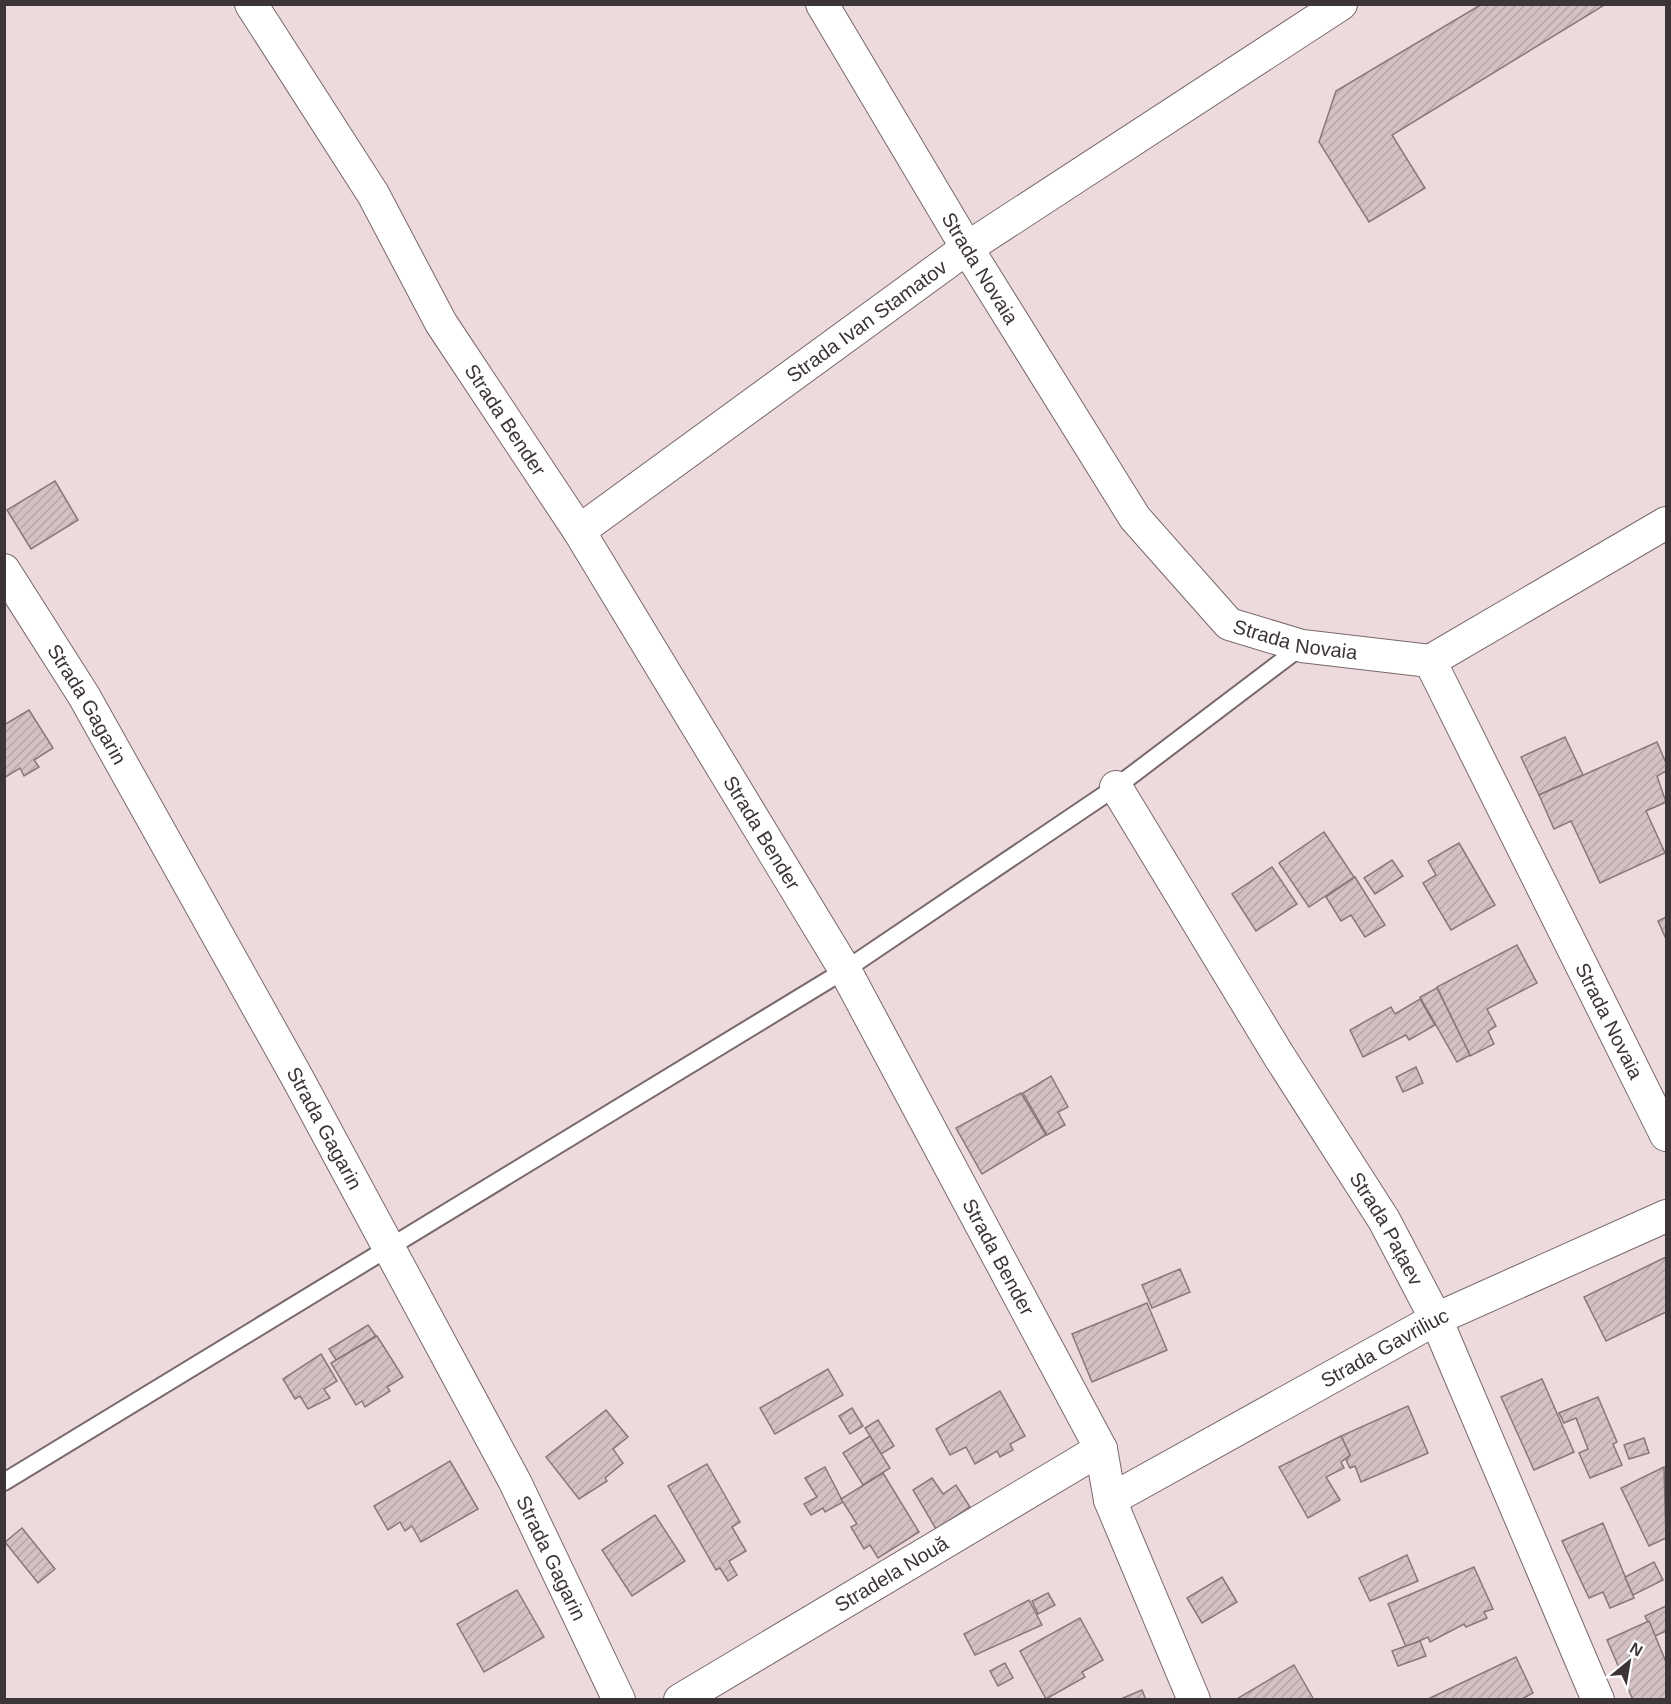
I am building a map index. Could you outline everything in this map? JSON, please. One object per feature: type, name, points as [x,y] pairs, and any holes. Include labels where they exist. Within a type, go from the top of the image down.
[{"type":"street","name":"Strada Bender","points":[[251,4],[373,194],[441,323],[579,531],[845,970],[1101,1449],[1110,1500],[1194,1700]]},
{"type":"street","name":"Strada Novaia","points":[[822,4],[968,248],[1136,518],[1229,624],[1302,646],[1430,661],[1666,1135]]},
{"type":"street","name":"Strada Ivan Stamatov","points":[[579,531],[968,248],[1341,4]]},
{"type":"street","points":[[1430,661],[1666,523]]},
{"type":"street","name":"Strada Gagarin","points":[[4,570],[84,696],[389,1246],[515,1482],[619,1700]]},
{"type":"street","name":"Strada Pațaev","points":[[1116,787],[1279,1056],[1373,1202],[1436,1319],[1598,1700]]},
{"type":"street","name":"Strada Gavriliuc","points":[[1110,1500],[1436,1319],[1666,1216]]},
{"type":"street","name":"Stradela Nouă","points":[[680,1700],[1101,1449]]},
{"type":"lane","points":[[4,1482],[845,970],[1116,787],[1302,646]]},
{"type":"building","points":[[1482,4],[1606,4],[1392,135],[1425,188],[1369,222],[1319,142],[1336,91]]},
{"type":"building","points":[[55,481],[78,520],[31,549],[7,510]]},
{"type":"building","points":[[29,710],[53,748],[34,760],[39,767],[24,776],[20,768],[4,778],[4,725]]},
{"type":"building","points":[[1565,737],[1583,775],[1539,795],[1521,757]]},
{"type":"building","points":[[1657,742],[1666,763],[1666,771],[1657,776],[1666,802],[1646,811],[1665,853],[1600,883],[1571,821],[1554,829],[1539,795]]},
{"type":"building","points":[[1324,832],[1354,877],[1309,907],[1279,863]]},
{"type":"building","points":[[1459,843],[1495,905],[1451,930],[1423,883],[1436,875],[1428,861]]},
{"type":"building","points":[[1392,860],[1403,876],[1375,894],[1364,878]]},
{"type":"building","points":[[1272,867],[1297,904],[1256,931],[1232,894]]},
{"type":"building","points":[[1355,877],[1385,925],[1365,937],[1351,915],[1341,921],[1326,897]]},
{"type":"building","points":[[1666,917],[1666,939],[1658,921]]},
{"type":"building","points":[[1517,945],[1537,983],[1487,1009],[1496,1026],[1488,1031],[1494,1044],[1470,1056],[1437,987]]},
{"type":"building","points":[[1437,988],[1470,1055],[1457,1062],[1420,997]]},
{"type":"building","points":[[1420,999],[1435,1025],[1409,1040],[1406,1035],[1363,1057],[1350,1030],[1391,1007],[1395,1014]]},
{"type":"building","points":[[1416,1067],[1423,1083],[1403,1092],[1396,1077]]},
{"type":"building","points":[[1051,1076],[1068,1107],[1058,1112],[1065,1125],[1047,1135],[1023,1093]]},
{"type":"building","points":[[1021,1093],[1046,1135],[982,1174],[956,1128]]},
{"type":"building","points":[[1666,1257],[1666,1312],[1606,1341],[1584,1297]]},
{"type":"building","points":[[1180,1269],[1190,1292],[1152,1308],[1142,1285]]},
{"type":"building","points":[[1147,1303],[1167,1350],[1092,1382],[1072,1334]]},
{"type":"building","points":[[368,1325],[376,1336],[336,1360],[329,1349]]},
{"type":"building","points":[[377,1336],[403,1377],[387,1387],[390,1391],[365,1407],[362,1401],[356,1405],[331,1363]]},
{"type":"building","points":[[321,1354],[337,1381],[324,1389],[330,1398],[308,1409],[300,1396],[295,1399],[283,1379]]},
{"type":"building","points":[[828,1369],[843,1395],[775,1434],[760,1408]]},
{"type":"building","points":[[1542,1379],[1574,1452],[1534,1470],[1501,1397]]},
{"type":"building","points":[[1000,1391],[1025,1436],[1010,1444],[1013,1450],[1000,1457],[997,1451],[975,1464],[966,1447],[950,1455],[936,1429]]},
{"type":"building","points":[[1598,1397],[1617,1442],[1613,1444],[1622,1465],[1590,1478],[1579,1453],[1588,1449],[1576,1418],[1564,1423],[1559,1413]]},
{"type":"building","points":[[1408,1406],[1428,1453],[1361,1482],[1355,1466],[1350,1468],[1346,1460],[1350,1455],[1341,1436]]},
{"type":"building","points":[[852,1408],[863,1426],[850,1434],[839,1416]]},
{"type":"building","points":[[606,1410],[628,1437],[613,1449],[623,1463],[605,1478],[607,1481],[579,1499],[546,1457]]},
{"type":"building","points":[[878,1420],[894,1446],[881,1454],[865,1428]]},
{"type":"building","points":[[870,1436],[890,1468],[863,1485],[843,1453]]},
{"type":"building","points":[[1341,1436],[1350,1455],[1341,1462],[1344,1468],[1326,1477],[1340,1500],[1308,1518],[1279,1467]]},
{"type":"building","points":[[1644,1438],[1649,1453],[1629,1459],[1624,1445]]},
{"type":"building","points":[[450,1461],[478,1509],[421,1542],[412,1526],[405,1531],[400,1522],[388,1530],[374,1506]]},
{"type":"building","points":[[707,1464],[740,1522],[732,1527],[746,1551],[729,1561],[737,1575],[728,1581],[720,1568],[716,1570],[668,1486]]},
{"type":"building","points":[[825,1467],[843,1502],[825,1512],[823,1508],[811,1515],[804,1504],[817,1497],[805,1478]]},
{"type":"building","points":[[1664,1467],[1666,1538],[1649,1546],[1621,1488]]},
{"type":"building","points":[[883,1473],[919,1532],[878,1558],[870,1545],[864,1549],[851,1527],[857,1524],[841,1499]]},
{"type":"building","points":[[932,1478],[943,1494],[956,1485],[970,1507],[936,1529],[913,1490]]},
{"type":"building","points":[[655,1515],[685,1561],[632,1596],[602,1550]]},
{"type":"building","points":[[1603,1523],[1634,1598],[1610,1608],[1603,1592],[1589,1598],[1562,1541]]},
{"type":"building","points":[[22,1528],[55,1569],[38,1583],[5,1542]]},
{"type":"building","points":[[1407,1555],[1418,1581],[1370,1601],[1359,1578]]},
{"type":"building","points":[[1654,1562],[1663,1580],[1633,1595],[1625,1577]]},
{"type":"building","points":[[1474,1567],[1493,1609],[1484,1612],[1487,1618],[1466,1627],[1464,1624],[1430,1642],[1428,1637],[1406,1647],[1388,1604]]},
{"type":"building","points":[[1222,1577],[1237,1602],[1202,1623],[1187,1598]]},
{"type":"building","points":[[517,1590],[544,1637],[484,1672],[457,1624]]},
{"type":"building","points":[[1048,1593],[1055,1605],[1038,1614],[1032,1601]]},
{"type":"building","points":[[1029,1600],[1042,1625],[975,1655],[964,1634]]},
{"type":"building","points":[[1666,1606],[1666,1631],[1655,1636],[1645,1616]]},
{"type":"building","points":[[1080,1618],[1103,1660],[1082,1672],[1085,1677],[1046,1699],[1020,1651]]},
{"type":"building","points":[[1649,1621],[1666,1662],[1666,1700],[1633,1700],[1607,1640]]},
{"type":"building","points":[[1420,1641],[1426,1656],[1398,1666],[1392,1651]]},
{"type":"building","points":[[1516,1657],[1533,1693],[1520,1700],[1426,1700]]},
{"type":"building","points":[[1005,1663],[1013,1678],[998,1686],[990,1671]]},
{"type":"building","points":[[1294,1665],[1314,1700],[1235,1700]]},
{"type":"building","points":[[1142,1690],[1146,1700],[1124,1700],[1123,1698]]}]
